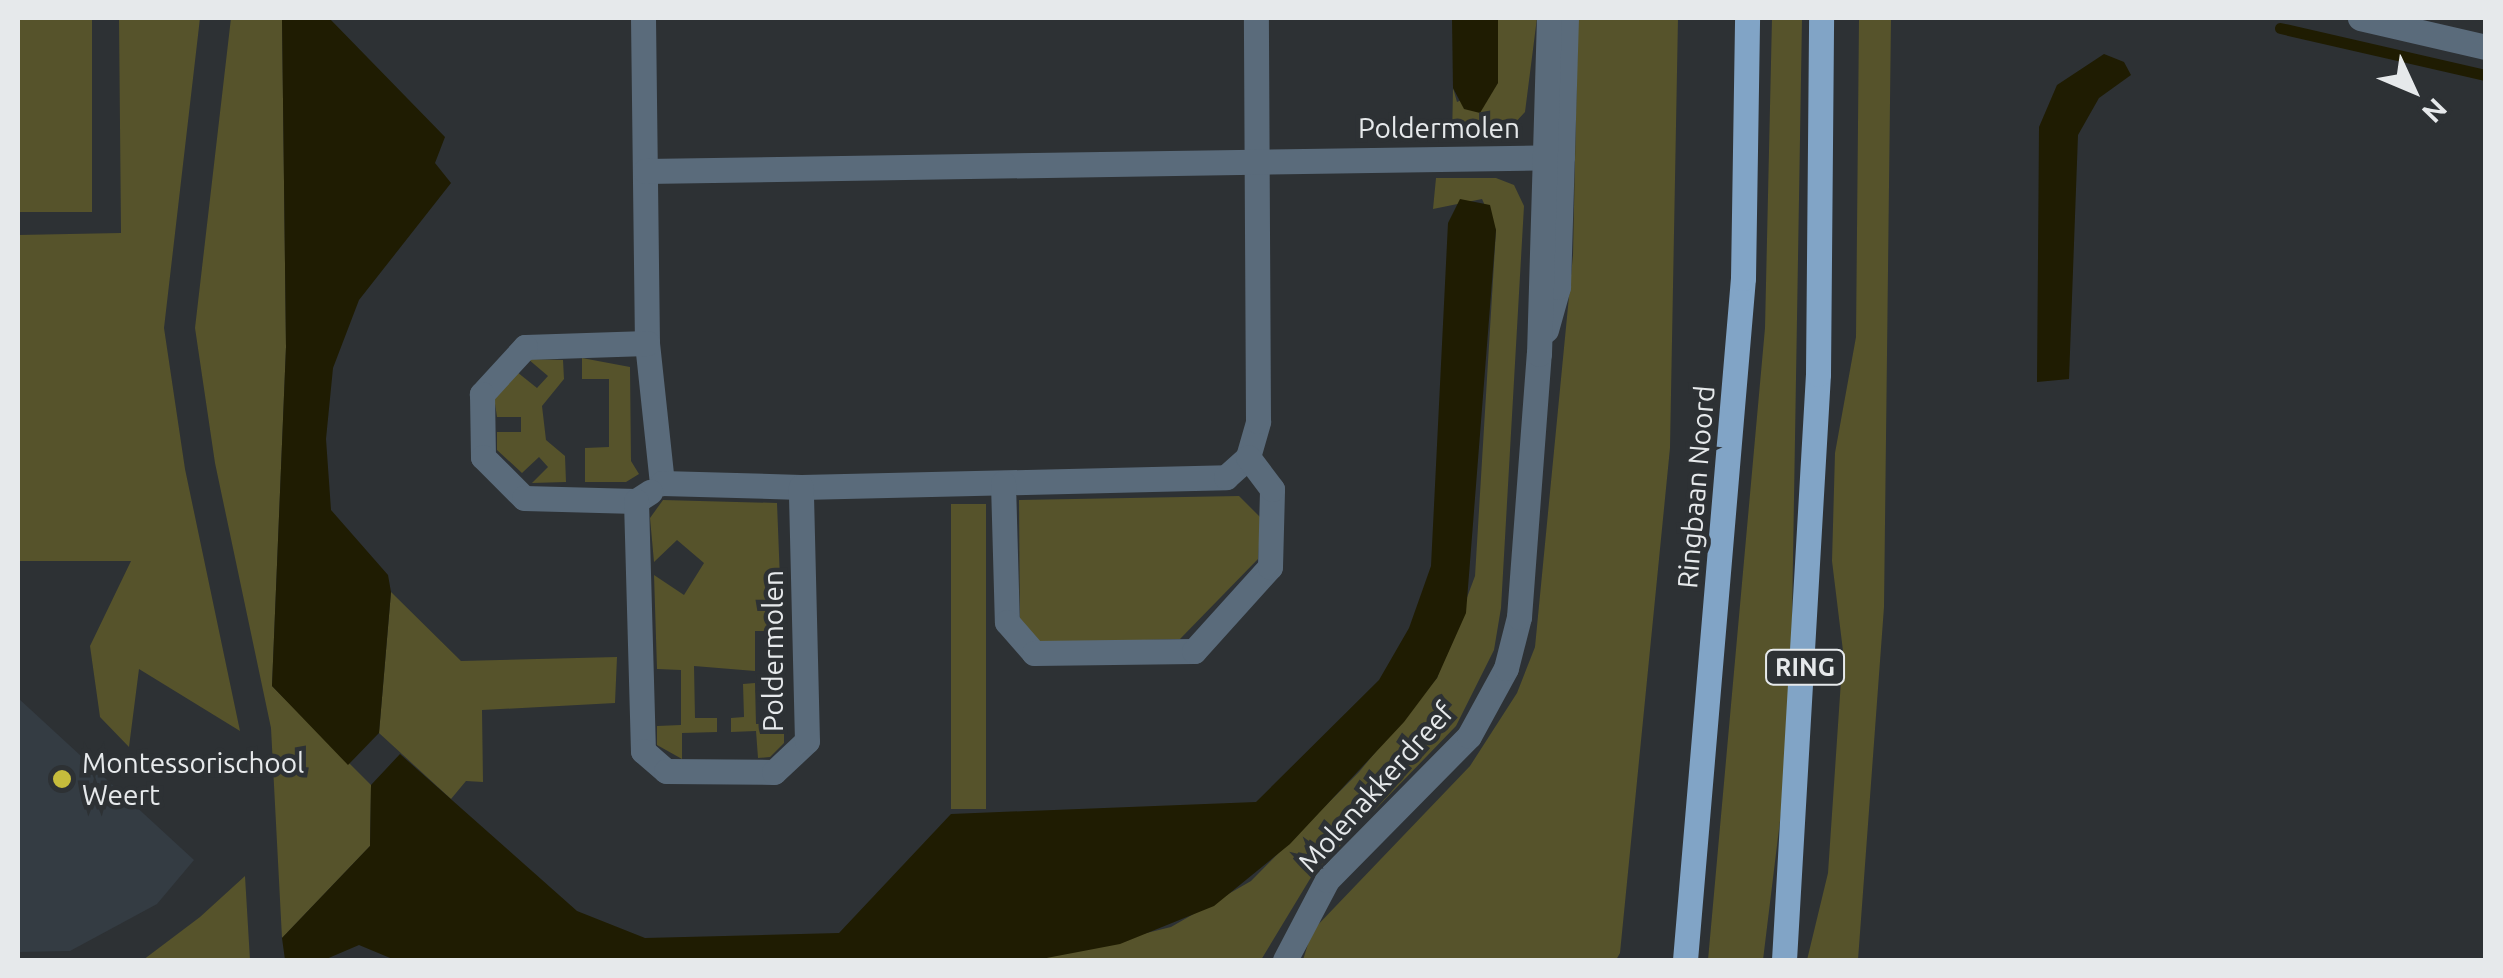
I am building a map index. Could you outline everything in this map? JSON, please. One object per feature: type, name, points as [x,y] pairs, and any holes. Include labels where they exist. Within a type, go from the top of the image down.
[{"type":"main road","name":"Ringbaan Noord","points":[[1686,960],[1743,278],[1747,18]]},
{"type":"main road","name":"RING","points":[[1784,960],[1818,374],[1821,18]]},
{"type":"street","points":[[643,18],[647,343],[662,483]]},
{"type":"street","points":[[647,343],[525,347],[482,394],[484,457],[524,498],[636,501],[662,483],[801,487],[1226,478],[1248,456],[1258,421],[1256,18]]},
{"type":"street","name":"Molenakkerdreef","points":[[1549,18],[1551,158]]},
{"type":"street","name":"Molenakkerdreef","points":[[1285,960],[1327,880],[1469,736],[1506,668],[1519,617],[1551,158],[1566,18]]},
{"type":"street","points":[[2360,18],[2486,47]]},
{"type":"street","name":"Poldermolen","points":[[645,170],[1551,158]]},
{"type":"street","points":[[1004,483],[1008,622],[1034,653],[1194,651],[1270,567],[1272,489],[1248,456]]},
{"type":"street","name":"Poldermolen","points":[[636,501],[643,751],[666,771],[774,772],[807,742],[801,487]]},
{"type":"shaded area","points":[[18,18],[92,18],[92,212],[18,212]]},
{"type":"shaded area","points":[[119,18],[200,18],[164,328],[185,469],[240,731],[139,669],[129,747],[100,717],[90,646],[131,561],[18,561],[18,235],[121,233]]},
{"type":"shaded area","points":[[231,18],[282,18],[286,347],[272,686],[371,785],[370,846],[282,938],[271,728],[215,463],[195,328]]},
{"type":"shaded area","points":[[282,18],[329,18],[445,137],[435,163],[451,183],[359,300],[333,368],[326,439],[331,510],[388,575],[391,592],[379,733],[348,765],[272,686],[286,347]]},
{"type":"shaded area","points":[[1452,18],[1498,18],[1498,83],[1480,113],[1464,109],[1453,88]]},
{"type":"shaded area","points":[[1498,18],[1537,18],[1525,112],[1499,140],[1452,140],[1453,88],[1457,102],[1498,83]]},
{"type":"shaded area","points":[[1578,18],[1678,18],[1670,448],[1620,953],[1616,960],[1303,960],[1312,931],[1470,766],[1517,693],[1535,647],[1573,255]]},
{"type":"shaded area","points":[[1772,18],[1802,18],[1790,739],[1763,960],[1708,960],[1765,328]]},
{"type":"shaded area","points":[[1859,18],[1891,18],[1884,607],[1858,960],[1807,960],[1828,873],[1843,651],[1832,561],[1835,453],[1856,337]]},
{"type":"shaded area","points":[[2104,54],[2124,62],[2131,75],[2099,98],[2078,135],[2069,379],[2037,382],[2039,127],[2057,85]]},
{"type":"shaded area","points":[[1436,178],[1496,178],[1514,185],[1524,206],[1501,608],[1494,650],[1456,726],[1313,874],[1261,960],[1036,960],[1171,927],[1251,881],[1359,772],[1437,678],[1475,576],[1496,230],[1482,199],[1433,209]]},
{"type":"shaded area","points":[[1460,199],[1490,205],[1496,230],[1466,613],[1437,678],[1404,722],[1290,844],[1214,906],[1120,944],[1036,960],[395,960],[359,945],[324,960],[285,960],[282,938],[370,846],[371,785],[400,754],[577,911],[645,938],[839,933],[951,814],[1256,802],[1379,680],[1409,628],[1431,566],[1448,223]]},
{"type":"shaded area","points":[[582,358],[630,367],[631,461],[639,474],[626,482],[585,482],[585,448],[609,447],[609,379],[582,379]]},
{"type":"shaded area","points":[[528,359],[563,360],[564,379],[542,406],[546,440],[565,456],[566,482],[532,483],[548,467],[539,457],[522,473],[497,450],[497,432],[521,432],[521,417],[497,417],[494,397],[517,372],[537,388],[548,376]]},
{"type":"shaded area","points":[[1239,496],[1261,518],[1258,559],[1180,639],[1038,643],[1020,627],[1019,500]]},
{"type":"shaded area","points":[[663,500],[777,503],[782,631],[755,631],[755,671],[694,666],[695,718],[717,718],[717,732],[682,733],[682,759],[657,745],[657,726],[681,725],[681,670],[657,669],[654,575],[684,595],[704,563],[677,540],[654,562],[650,518]]},
{"type":"shaded area","points":[[951,504],[986,504],[986,809],[951,809]]},
{"type":"shaded area","points":[[391,592],[461,661],[617,657],[615,703],[482,710],[483,782],[466,781],[451,799],[379,733]]},
{"type":"shaded area","points":[[755,683],[756,724],[784,723],[784,743],[770,757],[758,758],[756,731],[731,732],[731,718],[744,717],[743,684]]},
{"type":"shaded area","name":"Montessorischool Weert","points":[[18,698],[194,860],[157,904],[70,951],[18,952]]},
{"type":"shaded area","points":[[245,876],[250,960],[143,960],[200,917]]},
{"type":"waterway","points":[[2280,28],[2486,75]]},
{"type":"place","name":"Montessorischool Weert","points":[[62,779]]}]
